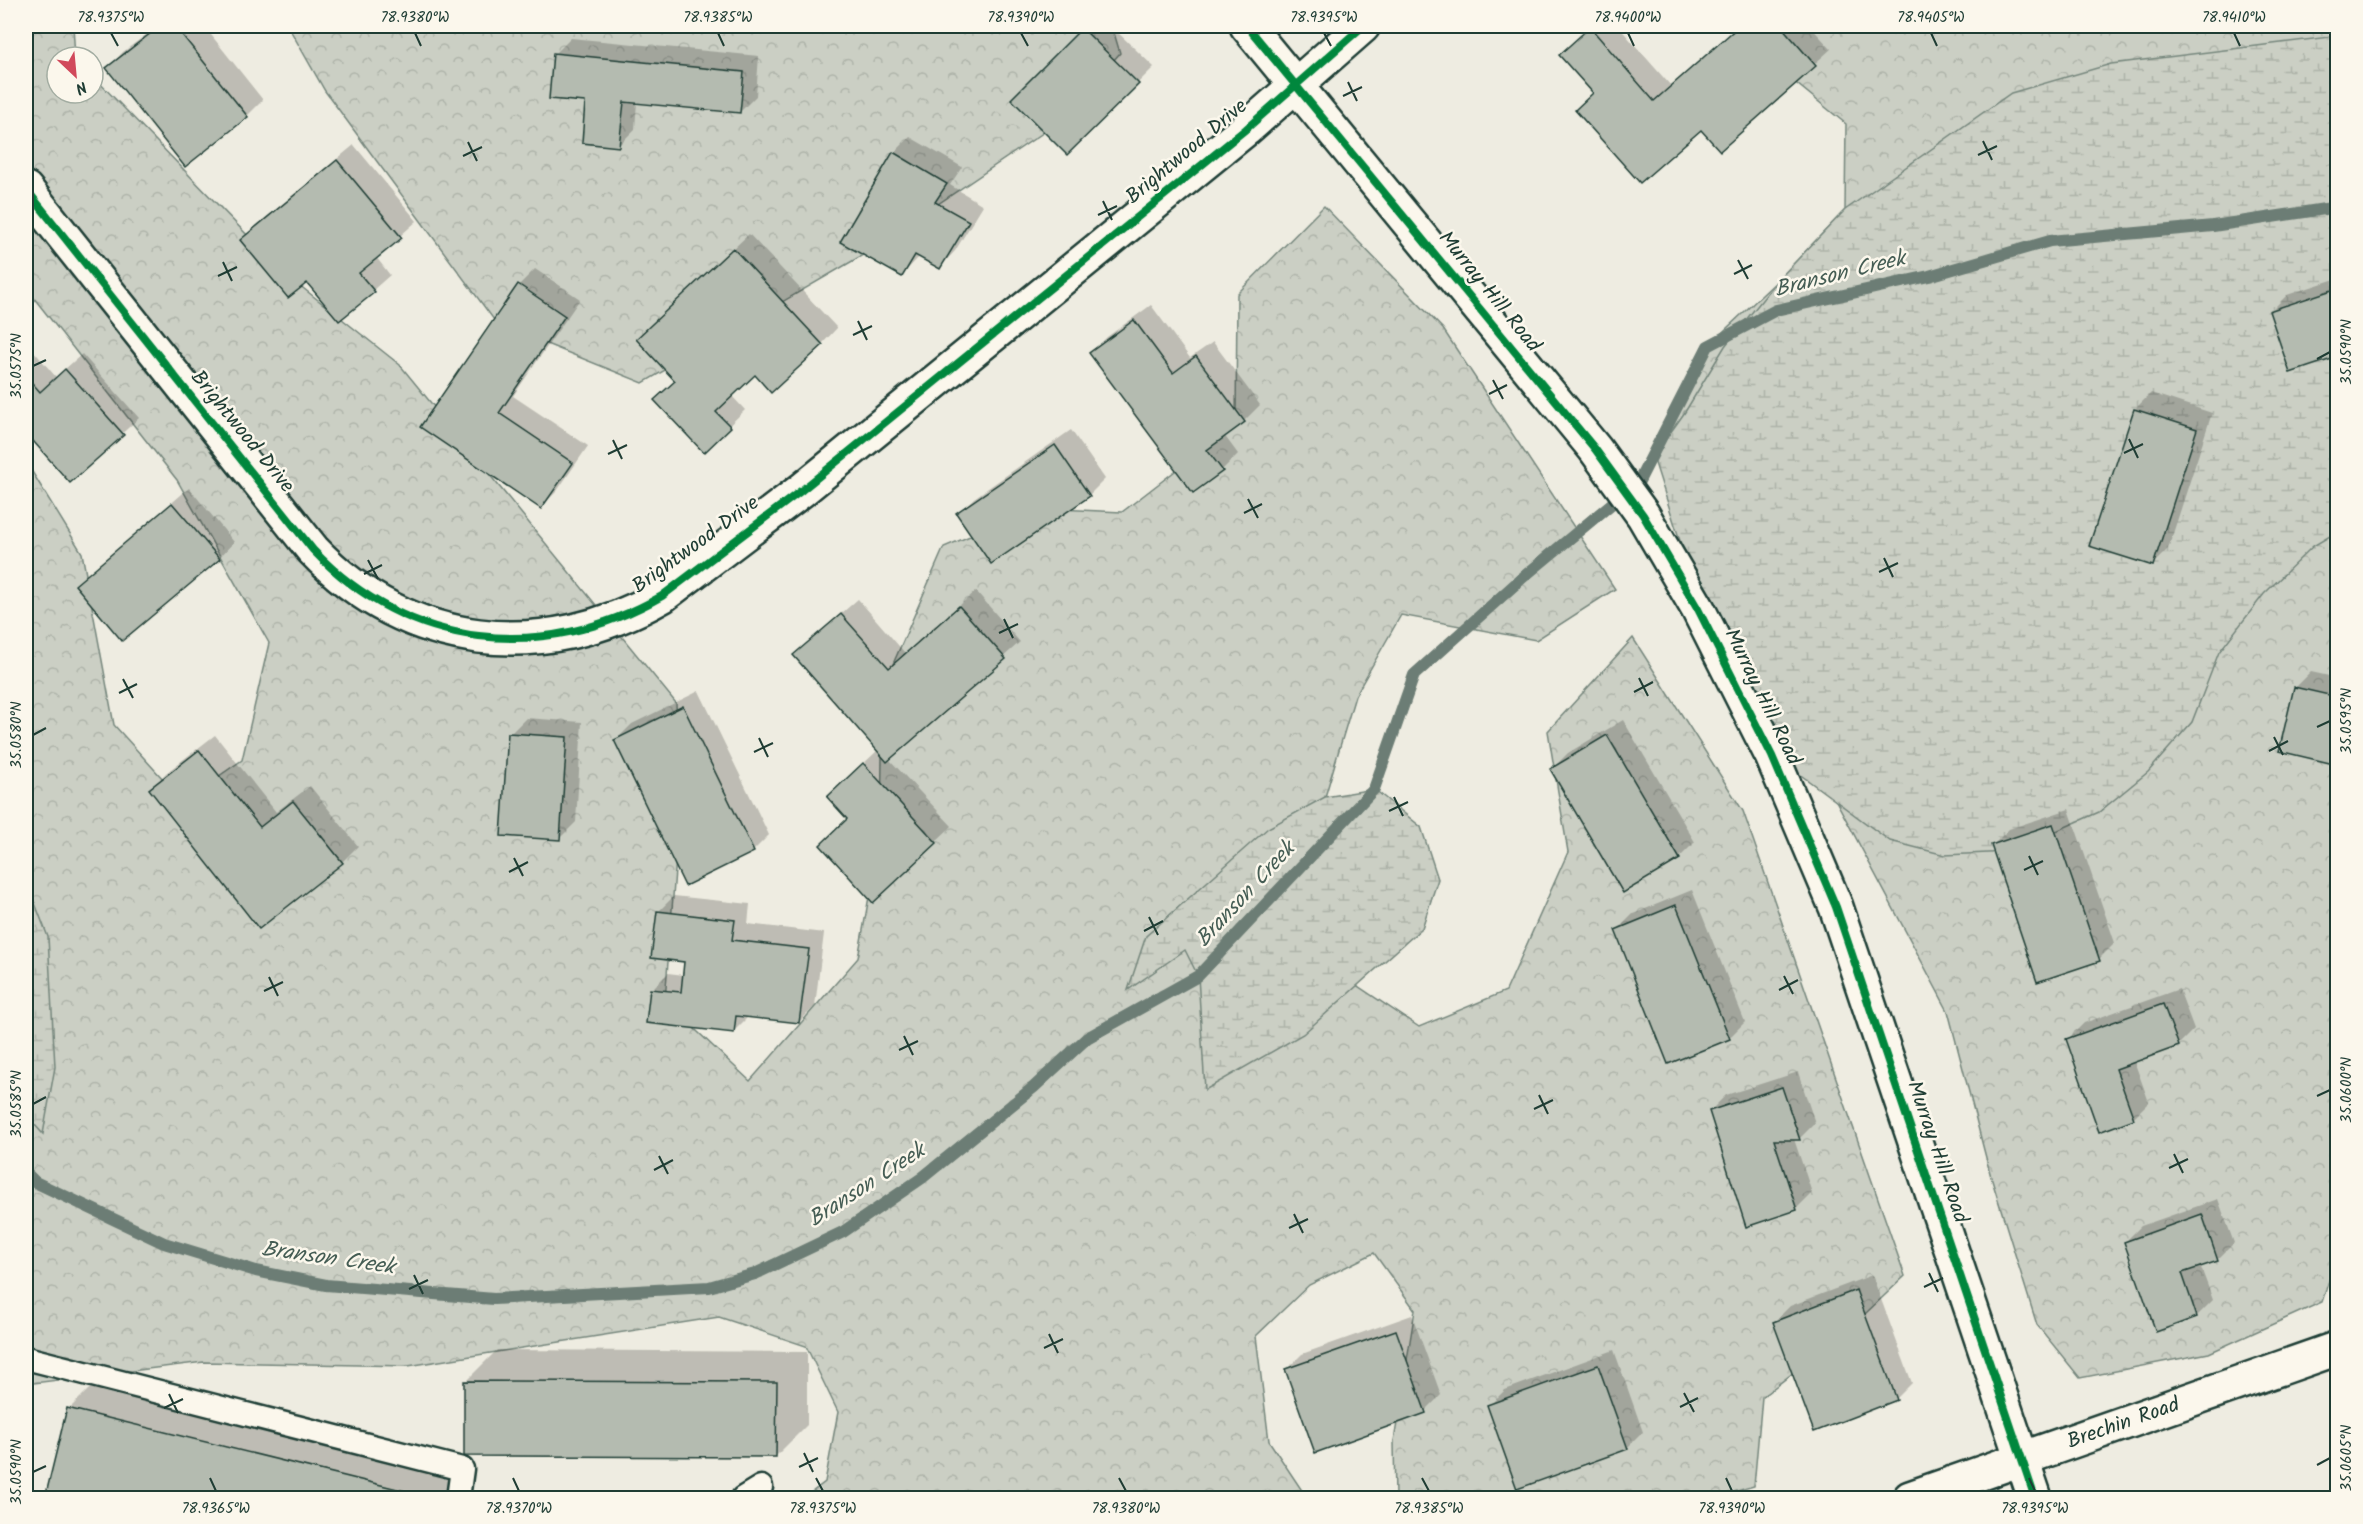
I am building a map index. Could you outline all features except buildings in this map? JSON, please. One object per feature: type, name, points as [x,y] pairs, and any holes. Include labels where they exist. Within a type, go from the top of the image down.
[{"type":"street","name":"Murray Hill Road","points":[[1247,26],[1594,449],[1643,515],[1698,609],[1772,756],[1836,907],[2035,1498]]},
{"type":"street","name":"Brightwood Drive","points":[[26,189],[313,550],[332,569],[376,602],[426,625],[452,632],[506,639],[560,635],[587,628],[638,609],[681,582],[821,475],[1246,129],[1363,26]]},
{"type":"street","name":"Brechin Road","points":[[1910,1498],[2337,1348]]},
{"type":"lane","points":[[26,1358],[462,1469],[458,1498]]},
{"type":"green space","points":[[26,26],[73,26],[74,45],[45,45],[45,105],[105,105],[105,88],[284,273],[400,365],[676,703],[680,805],[665,1001],[750,1081],[858,958],[881,830],[883,687],[944,547],[1036,508],[1122,512],[1236,424],[1237,294],[1324,206],[1443,329],[1615,589],[1536,640],[1401,615],[1355,696],[1325,797],[1313,956],[1419,1027],[1506,991],[1568,852],[1548,731],[1633,638],[1743,811],[1905,1276],[1847,1331],[1762,1397],[1754,1486],[1713,1498],[1395,1498],[1394,1441],[1415,1310],[1374,1253],[1309,1285],[1256,1336],[1269,1441],[1307,1498],[804,1498],[825,1482],[838,1412],[806,1346],[719,1317],[408,1366],[204,1362],[26,1384],[26,462],[82,553],[114,725],[183,801],[242,760],[269,643],[177,480],[26,288]]},
{"type":"green space","points":[[288,26],[1112,26],[1120,53],[1062,120],[861,256],[643,383],[497,324],[325,91]]},
{"type":"green space","points":[[1726,26],[2337,26],[2338,1253],[2322,1302],[2209,1353],[2080,1378],[2037,1325],[1991,1177],[1948,1011],[1653,457],[1708,346],[1778,280],[1845,210],[1846,124]]},
{"type":"green space","points":[[2337,36],[2337,532],[2313,546],[2264,594],[2219,652],[2192,722],[2148,772],[2099,812],[2009,852],[1945,855],[1890,841],[1775,756],[1729,693],[1653,457],[1685,412],[1725,346],[1778,280],[1845,210],[2011,93],[2111,64]]},
{"type":"green space","points":[[1374,789],[1421,827],[1438,879],[1422,928],[1303,1034],[1205,1090],[1198,976],[1185,950],[1128,990],[1146,936],[1268,828],[1325,797]]},
{"type":"green space","points":[[26,880],[48,937],[55,1067],[43,1134],[26,1115]]},
{"type":"waterway","name":"Branson Creek","points":[[26,1173],[35,1182],[164,1243],[256,1271],[326,1285],[494,1299],[709,1287],[755,1274],[843,1232],[922,1178],[1034,1087],[1087,1038],[1198,976],[1374,789],[1414,675],[1521,579],[1639,481],[1708,346],[1776,310],[1929,276],[2050,241],[2213,226],[2338,207]]},
{"type":"cycle path","points":[[1247,26],[1595,449],[1643,515],[1698,609],[1772,756],[1836,907],[2035,1498]]},
{"type":"cycle path","points":[[26,189],[313,550],[350,583],[391,609],[434,626],[479,636],[525,638],[571,632],[617,618],[662,596],[802,490],[1246,129],[1363,26]]}]
